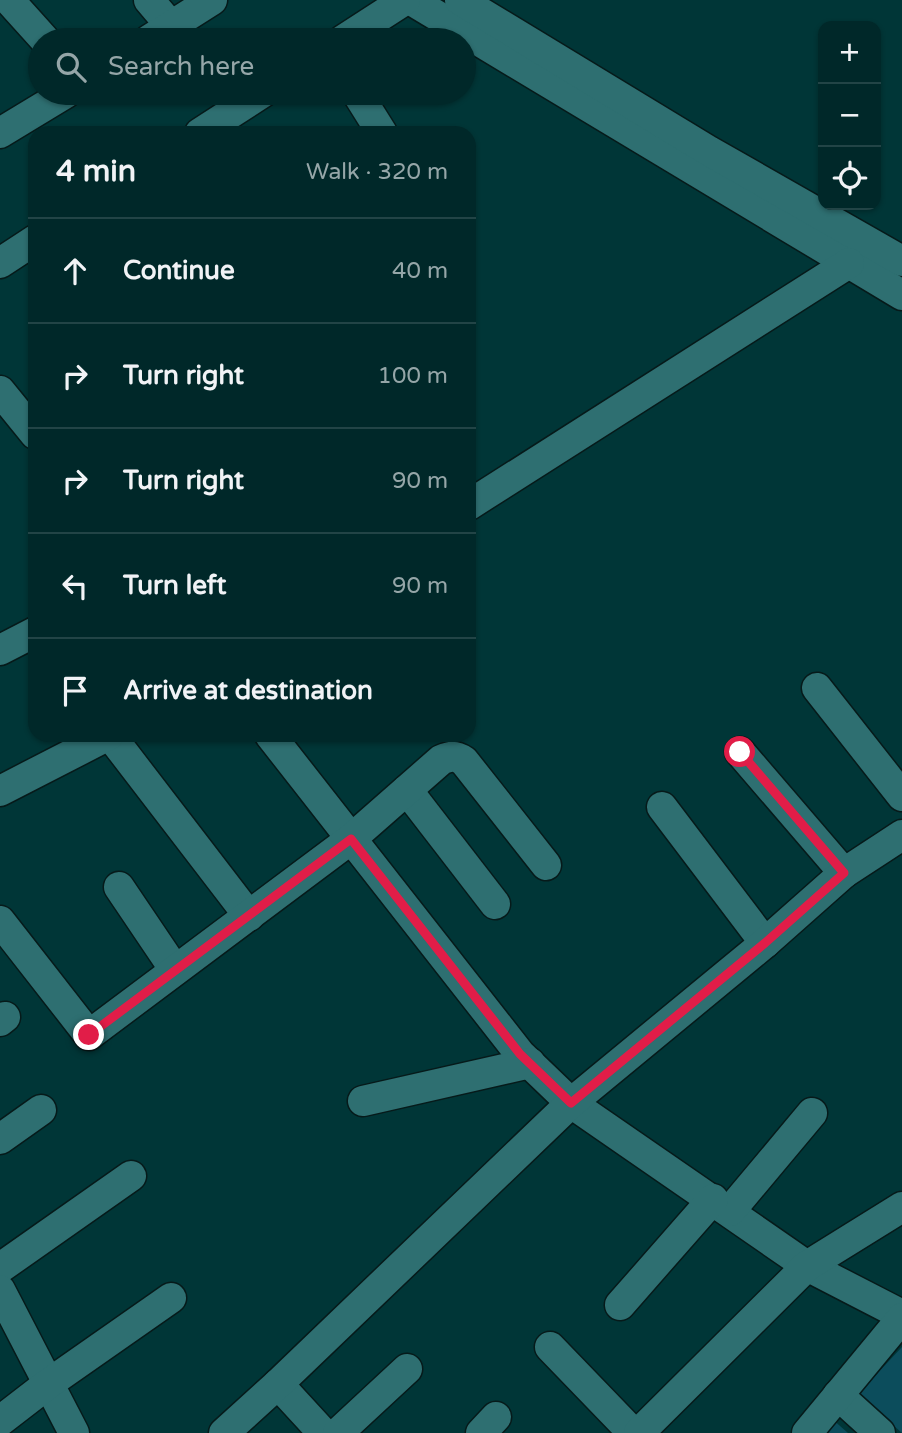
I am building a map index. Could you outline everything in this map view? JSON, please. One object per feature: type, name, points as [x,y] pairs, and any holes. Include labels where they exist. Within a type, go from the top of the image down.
[{"type":"street","points":[[9,0],[34,28]]},
{"type":"street","points":[[149,0],[158,28]]},
{"type":"street","points":[[168,28],[212,0]]},
{"type":"street","points":[[362,28],[405,0]]},
{"type":"street","points":[[411,0],[458,28]]},
{"type":"street","points":[[460,0],[709,151],[902,261]]},
{"type":"street","points":[[476,39],[902,295]]},
{"type":"street","points":[[3,126],[42,105]]},
{"type":"street","points":[[211,126],[243,105]]},
{"type":"street","points":[[365,105],[378,126]]},
{"type":"street","points":[[0,263],[28,245]]},
{"type":"street","points":[[476,501],[849,263]]},
{"type":"street","points":[[0,391],[28,425]]},
{"type":"street","points":[[0,650],[28,636]]},
{"type":"street","points":[[817,688],[902,796]]},
{"type":"street","points":[[0,791],[95,742]]},
{"type":"street","points":[[114,742],[249,915]]},
{"type":"street","points":[[276,742],[520,1054],[571,1103],[807,1266],[902,1317],[807,1433]]},
{"type":"street","points":[[740,752],[844,873]]},
{"type":"street","points":[[0,921],[89,1035],[351,839],[441,760],[456,756],[464,761],[546,865]]},
{"type":"street","points":[[407,790],[495,904]]},
{"type":"street","points":[[662,807],[765,943]]},
{"type":"street","points":[[224,1433],[571,1103],[765,943],[844,873],[900,840]]},
{"type":"street","points":[[119,887],[175,970]]},
{"type":"street","points":[[363,1101],[530,1063]]},
{"type":"street","points":[[0,1139],[41,1110]]},
{"type":"street","points":[[620,1305],[812,1113]]},
{"type":"street","points":[[0,1268],[131,1176]]},
{"type":"street","points":[[639,1433],[807,1266],[902,1207]]},
{"type":"street","points":[[0,1290],[74,1433]]},
{"type":"street","points":[[0,1421],[171,1298]]},
{"type":"street","points":[[550,1348],[633,1433]]},
{"type":"street","points":[[338,1433],[407,1369]]},
{"type":"street","points":[[278,1384],[323,1433]]},
{"type":"street","points":[[838,1395],[880,1433]]},
{"type":"building","points":[[902,1347],[902,1433],[858,1394]]},
{"type":"building","points":[[831,1418],[848,1433],[817,1433]]},
{"type":"route","points":[[89,1035],[351,839],[520,1054],[571,1103],[765,943],[844,873],[740,752]]}]
